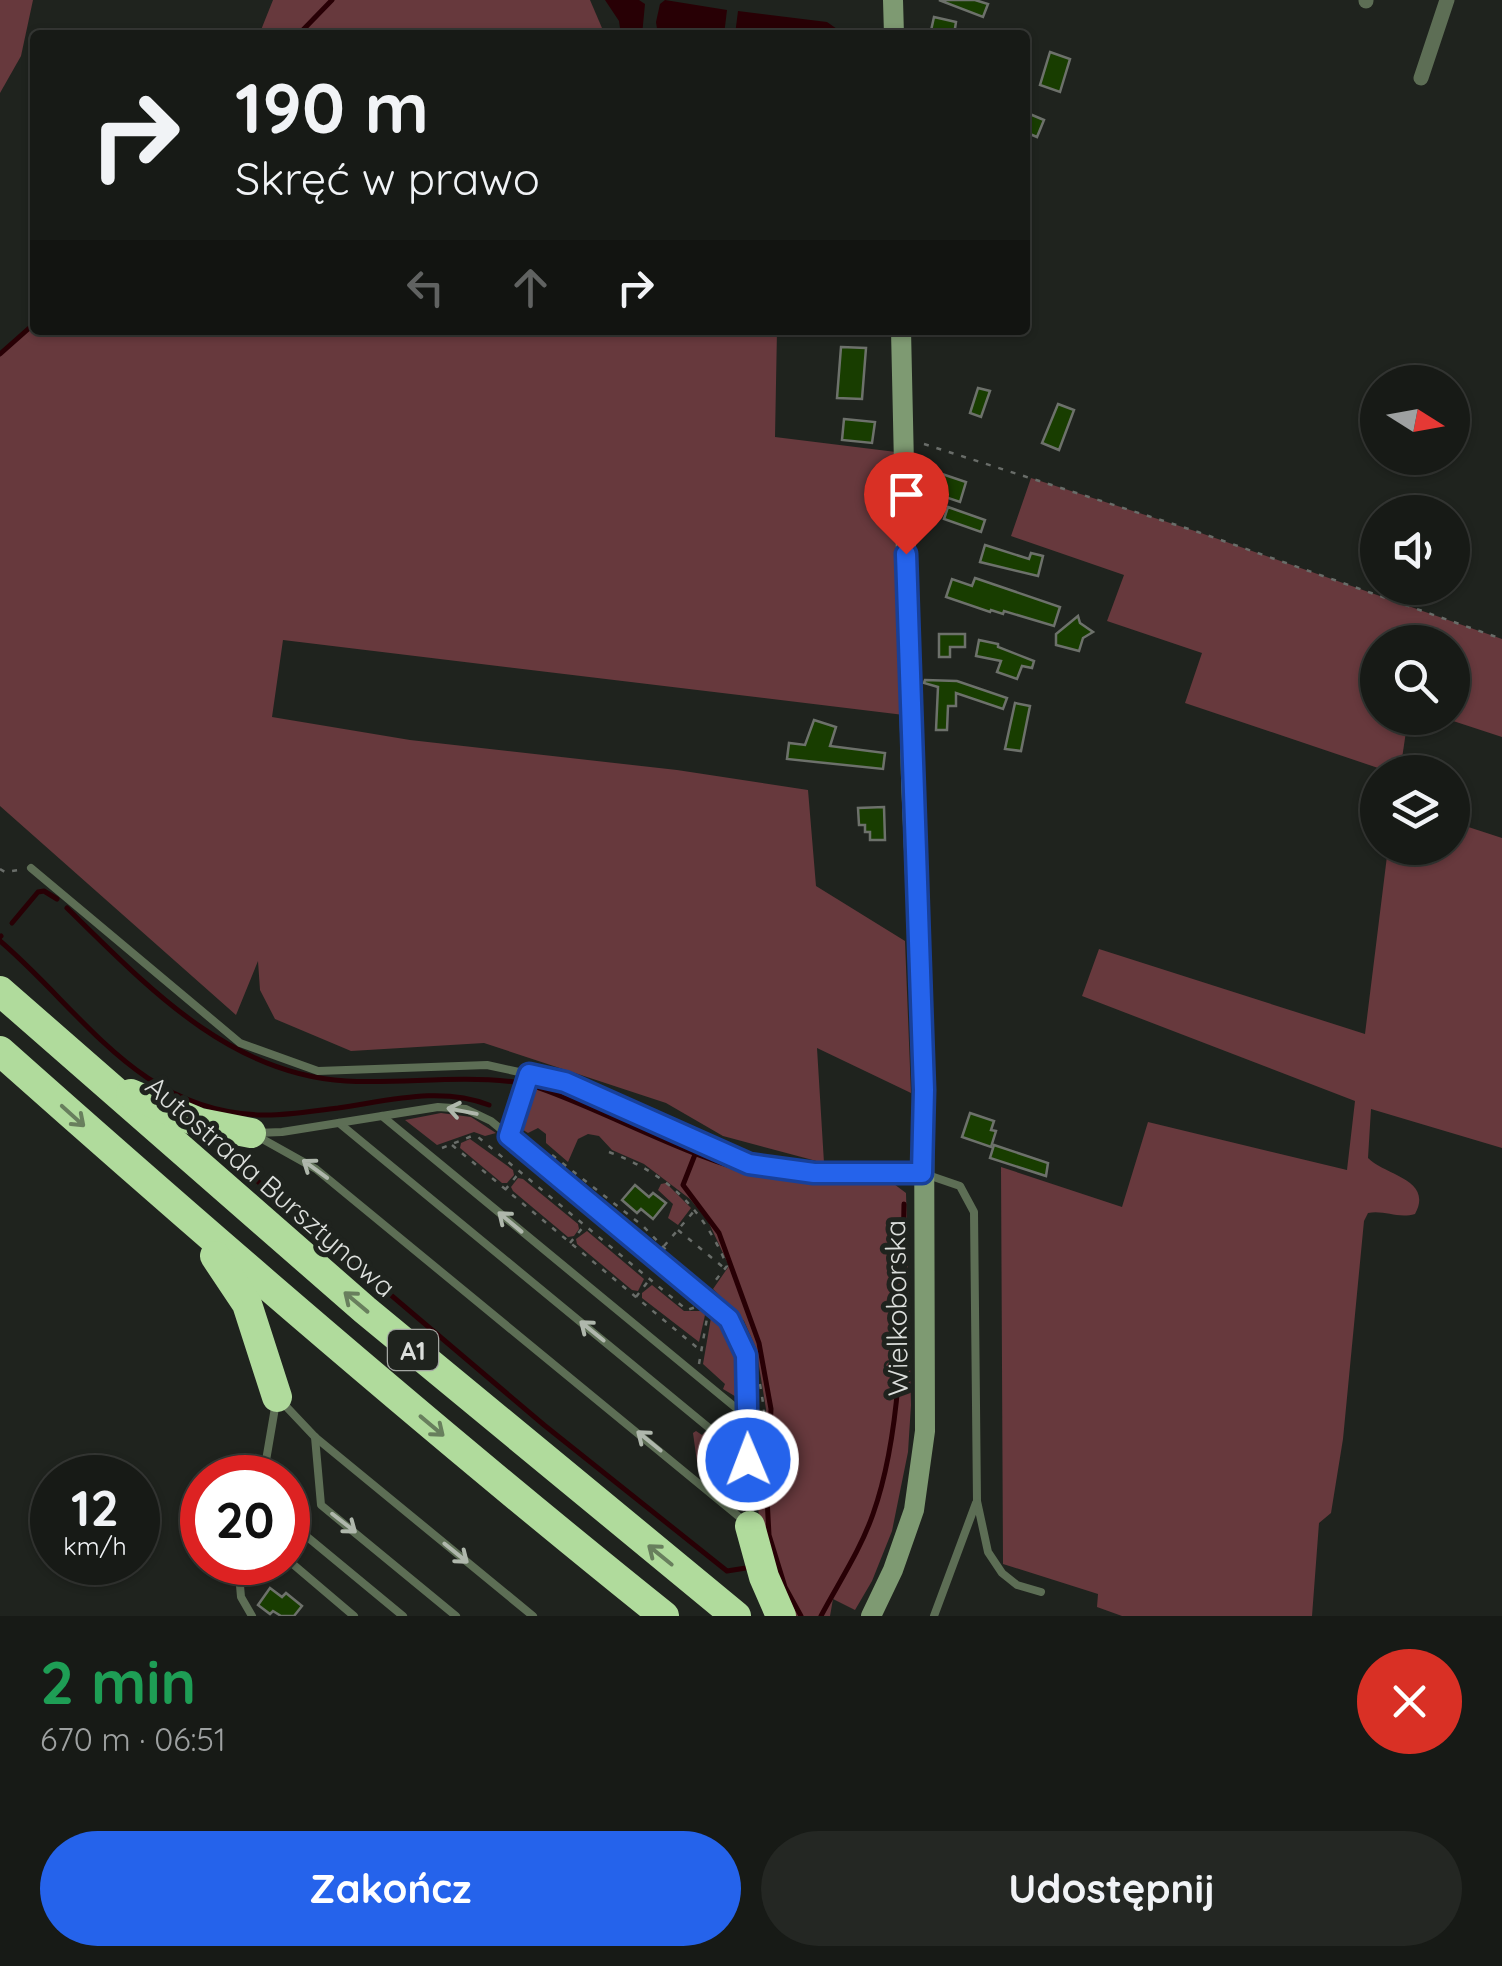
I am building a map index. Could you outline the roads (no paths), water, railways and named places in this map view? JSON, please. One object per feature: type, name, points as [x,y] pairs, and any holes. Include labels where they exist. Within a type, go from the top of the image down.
[{"type":"highway","name":"Autostrada Bursztynowa","points":[[0,991],[379,1322],[736,1616]]},
{"type":"highway","name":"A1","points":[[0,1051],[170,1204],[664,1616]]},
{"type":"highway","points":[[97,1077],[186,1118],[252,1133]]},
{"type":"highway","points":[[170,1204],[214,1255],[247,1304],[276,1397]]},
{"type":"highway","points":[[750,1526],[764,1577],[781,1616]]},
{"type":"street","points":[[893,0],[894,30]]},
{"type":"street","points":[[1421,78],[1447,0]]},
{"type":"street","name":"Wielkoborska","points":[[871,1616],[908,1534],[922,1460],[925,1387],[924,1090],[911,779],[901,335]]},
{"type":"lane","points":[[31,868],[240,1043],[318,1071],[487,1065],[565,1082],[749,1164],[814,1173],[922,1173],[960,1186],[974,1212],[977,1500],[988,1552],[1017,1585],[1041,1592]]},
{"type":"lane","points":[[509,1136],[529,1074]]},
{"type":"lane","points":[[252,1133],[453,1107],[480,1114],[509,1136],[729,1319],[746,1355],[750,1526]]},
{"type":"lane","points":[[382,1116],[748,1417]]},
{"type":"lane","points":[[339,1123],[748,1460]]},
{"type":"lane","points":[[252,1133],[292,1153],[326,1177],[750,1526]]},
{"type":"lane","points":[[276,1397],[315,1437],[533,1616]]},
{"type":"lane","points":[[267,1455],[276,1397]]},
{"type":"lane","points":[[315,1437],[321,1505],[456,1616]]},
{"type":"lane","points":[[934,1616],[977,1500]]},
{"type":"lane","points":[[310,1539],[403,1616]]},
{"type":"lane","points":[[310,1579],[354,1616]]},
{"type":"lane","points":[[239,1585],[240,1597],[252,1616]]},
{"type":"waterway","points":[[303,30],[332,0]]},
{"type":"waterway","points":[[0,354],[30,327]]},
{"type":"waterway","points":[[12,923],[38,892],[44,891],[57,899]]},
{"type":"waterway","points":[[67,908],[127,967],[192,1021],[264,1062],[303,1075],[346,1081],[514,1082]]},
{"type":"waterway","points":[[0,941],[116,1054],[180,1097],[218,1110],[280,1115],[433,1096],[452,1096],[489,1105]]},
{"type":"waterway","points":[[539,1088],[712,1160],[778,1177],[839,1182]]},
{"type":"waterway","points":[[234,1144],[234,1159],[266,1189],[544,1425],[727,1571],[746,1568]]},
{"type":"waterway","points":[[696,1152],[683,1185],[719,1233],[759,1343],[771,1409],[769,1535],[785,1587],[801,1616]]},
{"type":"waterway","points":[[821,1616],[868,1528],[891,1441],[900,1361],[904,1204]]}]
